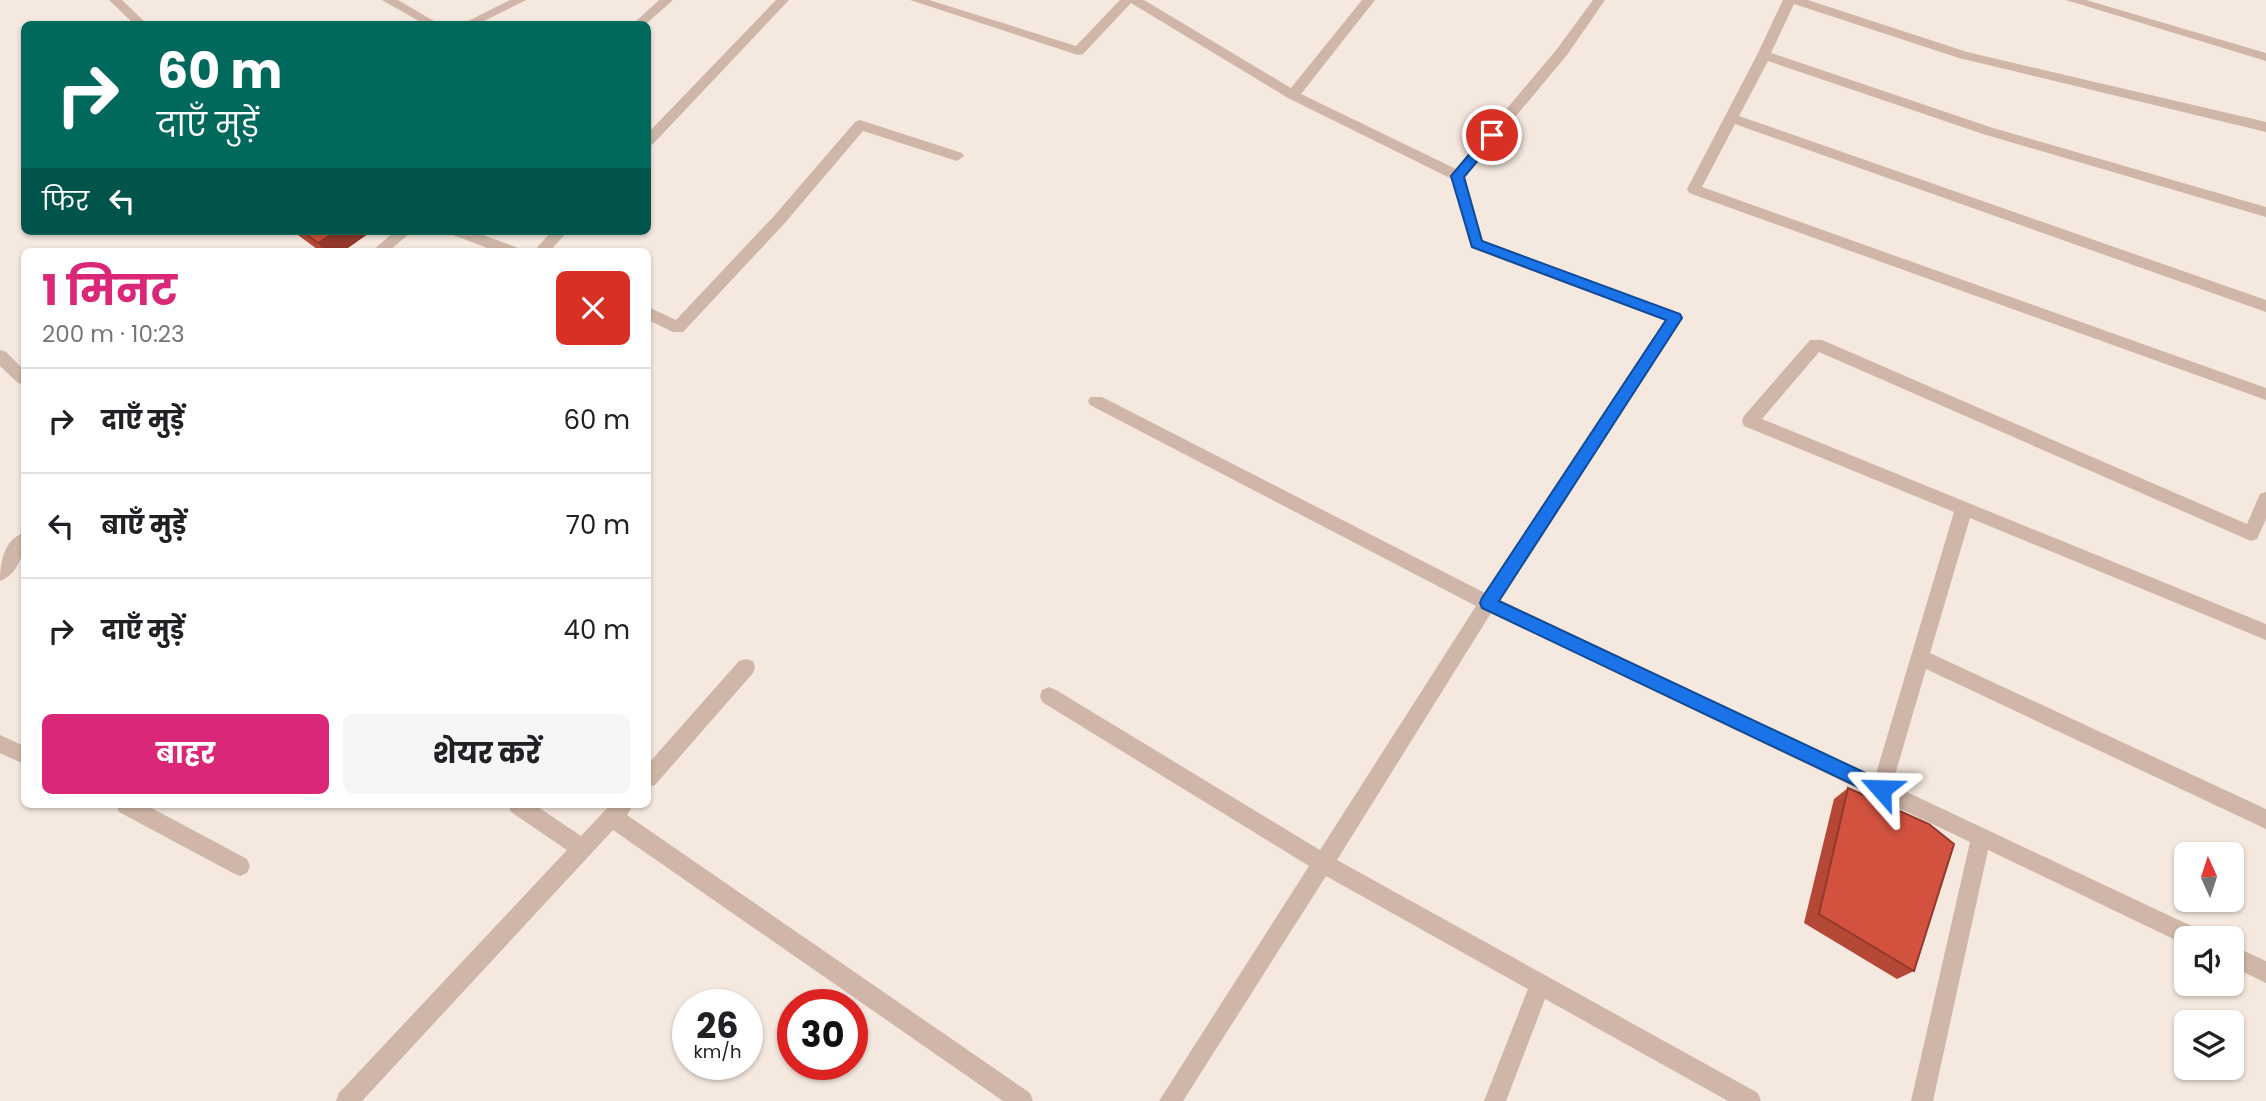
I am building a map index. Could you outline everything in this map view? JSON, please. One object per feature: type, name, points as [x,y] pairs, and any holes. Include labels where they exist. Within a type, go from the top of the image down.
[{"type":"street","points":[[115,0],[138,21]]},
{"type":"street","points":[[388,0],[427,21]]},
{"type":"street","points":[[474,21],[520,0]]},
{"type":"street","points":[[642,21],[667,0]]},
{"type":"street","points":[[651,138],[783,0]]},
{"type":"street","points":[[916,0],[1077,51],[1127,0]]},
{"type":"street","points":[[1136,0],[1293,95],[1458,176],[1476,244],[1675,318],[1488,603],[1170,1101]]},
{"type":"street","points":[[1293,95],[1369,0]]},
{"type":"street","points":[[1458,176],[1562,52],[1599,0]]},
{"type":"street","points":[[1789,0],[1764,55],[1694,189],[2266,394]]},
{"type":"street","points":[[1795,0],[1964,55],[2266,127]]},
{"type":"street","points":[[2072,0],[2266,57]]},
{"type":"street","points":[[1764,55],[1988,131],[2266,212]]},
{"type":"street","points":[[1731,118],[2266,306]]},
{"type":"street","points":[[651,314],[678,328],[779,220],[860,125],[957,156]]},
{"type":"street","points":[[383,248],[400,235]]},
{"type":"street","points":[[468,235],[503,248]]},
{"type":"street","points":[[544,248],[557,235]]},
{"type":"street","points":[[2266,499],[2251,534],[1816,344],[1750,421],[2266,632]]},
{"type":"street","points":[[0,356],[21,376]]},
{"type":"street","points":[[1096,401],[1488,603],[2174,928]]},
{"type":"street","points":[[1881,789],[1964,508]]},
{"type":"street","points":[[0,573],[21,544]]},
{"type":"street","points":[[1920,657],[2266,819]]},
{"type":"street","points":[[651,775],[746,667]]},
{"type":"street","points":[[1049,696],[1323,863],[1750,1101]]},
{"type":"street","points":[[0,744],[21,753]]},
{"type":"street","points":[[132,808],[240,866]]},
{"type":"street","points":[[522,808],[583,849]]},
{"type":"street","points":[[347,1101],[618,811],[1022,1101]]},
{"type":"street","points":[[1922,1101],[1981,837]]},
{"type":"street","points":[[2244,961],[2266,972]]},
{"type":"street","points":[[1494,1101],[1540,984]]},
{"type":"building","points":[[307,235],[330,235],[318,243]]},
{"type":"building","points":[[1848,788],[1929,824],[1954,844],[1914,971],[1819,914]]},
{"type":"route","points":[[1492,135],[1458,176],[1476,244],[1675,318],[1488,603],[1881,789]]}]
